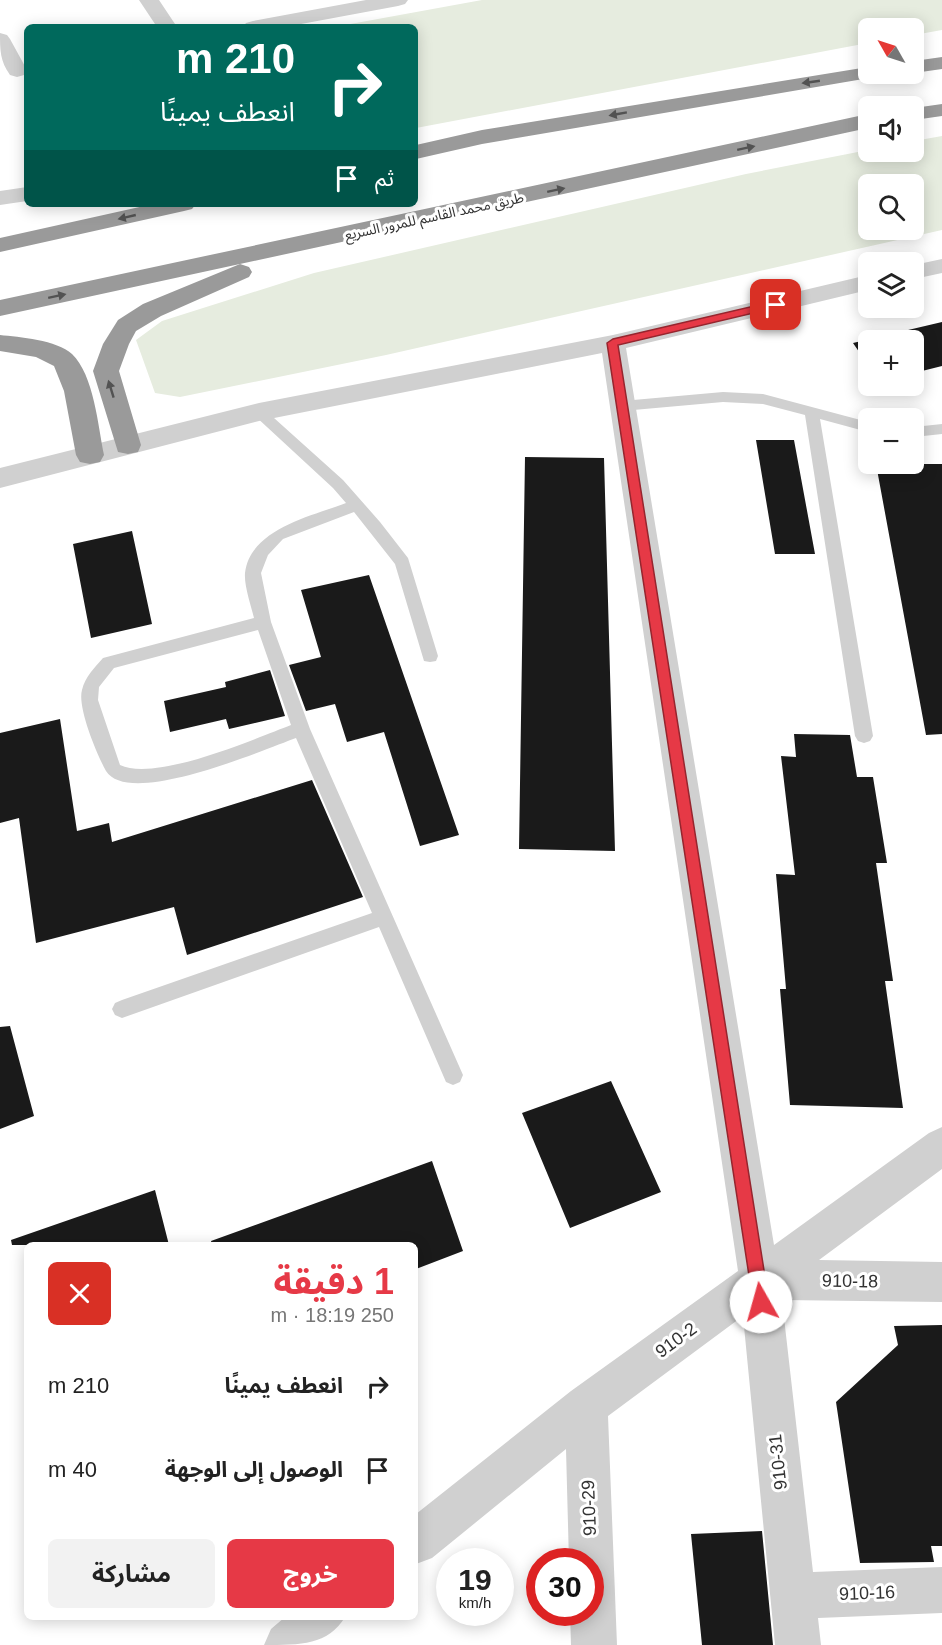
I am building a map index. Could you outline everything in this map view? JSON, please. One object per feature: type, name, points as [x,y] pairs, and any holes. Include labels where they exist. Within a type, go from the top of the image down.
[{"type":"highway","points":[[924,66],[942,63]]},
{"type":"highway","points":[[418,152],[494,135],[858,76]]},
{"type":"highway","points":[[924,113],[942,110]]},
{"type":"highway","name":"طريق محمد القاسم للمرور السريع","points":[[0,309],[858,123]]},
{"type":"highway","points":[[128,445],[106,371],[116,344],[128,326],[152,310],[250,268],[520,198]]},
{"type":"highway","points":[[0,246],[171,207]]},
{"type":"highway","points":[[0,343],[41,350],[63,359],[74,375],[90,455]]},
{"type":"street","points":[[149,0],[165,24]]},
{"type":"street","points":[[264,24],[331,6],[398,0]]},
{"type":"street","points":[[0,39],[14,72]]},
{"type":"street","points":[[0,198],[24,194]]},
{"type":"street","points":[[924,270],[942,266]]},
{"type":"street","points":[[0,478],[259,412],[613,343],[858,285]]},
{"type":"street","name":"910-31","points":[[613,343],[759,1280],[798,1645]]},
{"type":"street","name":"910-2","points":[[418,1540],[586,1406],[942,1146]]},
{"type":"street","name":"910-18","points":[[759,1280],[942,1282]]},
{"type":"street","name":"910-29","points":[[586,1406],[594,1645]]},
{"type":"street","name":"910-16","points":[[792,1596],[942,1590]]},
{"type":"street","points":[[287,1645],[318,1620]]},
{"type":"lane","points":[[622,406],[723,397],[763,399],[858,424]]},
{"type":"lane","points":[[259,412],[338,484],[375,526],[402,562],[430,656]]},
{"type":"lane","points":[[812,413],[864,736]]},
{"type":"lane","points":[[924,431],[942,429]]},
{"type":"lane","points":[[356,505],[278,536],[261,552],[253,573],[263,622],[301,729],[453,1075]]},
{"type":"lane","points":[[263,622],[109,663],[94,678],[87,699],[114,770],[128,778],[177,773],[301,729]]},
{"type":"lane","points":[[122,1009],[384,917]]},
{"type":"shaded area","points":[[482,0],[942,0],[942,30],[924,33],[924,18],[858,18],[858,45],[418,128],[418,24],[350,24]]},
{"type":"shaded area","points":[[942,136],[942,230],[924,234],[924,174],[858,174],[858,240],[898,240],[386,355],[180,397],[155,393],[136,340],[162,321],[314,273],[746,174],[858,152],[858,162],[924,162],[924,139]]},
{"type":"building","points":[[942,322],[942,366],[924,370],[924,330],[908,330]]},
{"type":"building","points":[[756,440],[794,440],[815,554],[775,554]]},
{"type":"building","points":[[525,457],[604,458],[615,851],[519,849]]},
{"type":"building","points":[[924,464],[942,464],[942,734],[926,735],[878,474],[924,474]]},
{"type":"building","points":[[132,531],[152,624],[91,638],[73,544]]},
{"type":"building","points":[[369,575],[459,835],[420,846],[384,732],[347,742],[335,704],[306,711],[289,665],[321,657],[301,590]]},
{"type":"building","points":[[270,670],[285,716],[229,729],[226,719],[170,732],[164,701],[226,687],[225,682]]},
{"type":"building","points":[[60,719],[77,831],[109,823],[112,842],[312,780],[363,897],[187,955],[174,907],[36,943],[19,818],[0,823],[0,733]]},
{"type":"building","points":[[794,734],[850,735],[857,777],[873,777],[887,863],[876,863],[893,981],[885,981],[903,1108],[790,1105],[780,989],[786,989],[776,874],[795,875],[781,756],[796,757]]},
{"type":"building","points":[[10,1026],[34,1116],[0,1129],[0,1027]]},
{"type":"building","points":[[611,1081],[661,1192],[570,1228],[522,1113]]},
{"type":"building","points":[[432,1161],[463,1251],[418,1268],[418,1242],[211,1241]]},
{"type":"building","points":[[155,1190],[168,1242],[24,1242],[24,1245],[12,1245],[11,1240]]},
{"type":"building","points":[[942,1325],[942,1546],[931,1546],[934,1562],[860,1563],[836,1402],[898,1345],[894,1326]]},
{"type":"building","points":[[762,1531],[773,1645],[702,1645],[691,1534]]},
{"type":"route","points":[[761,1302],[613,343],[776,305]]}]
